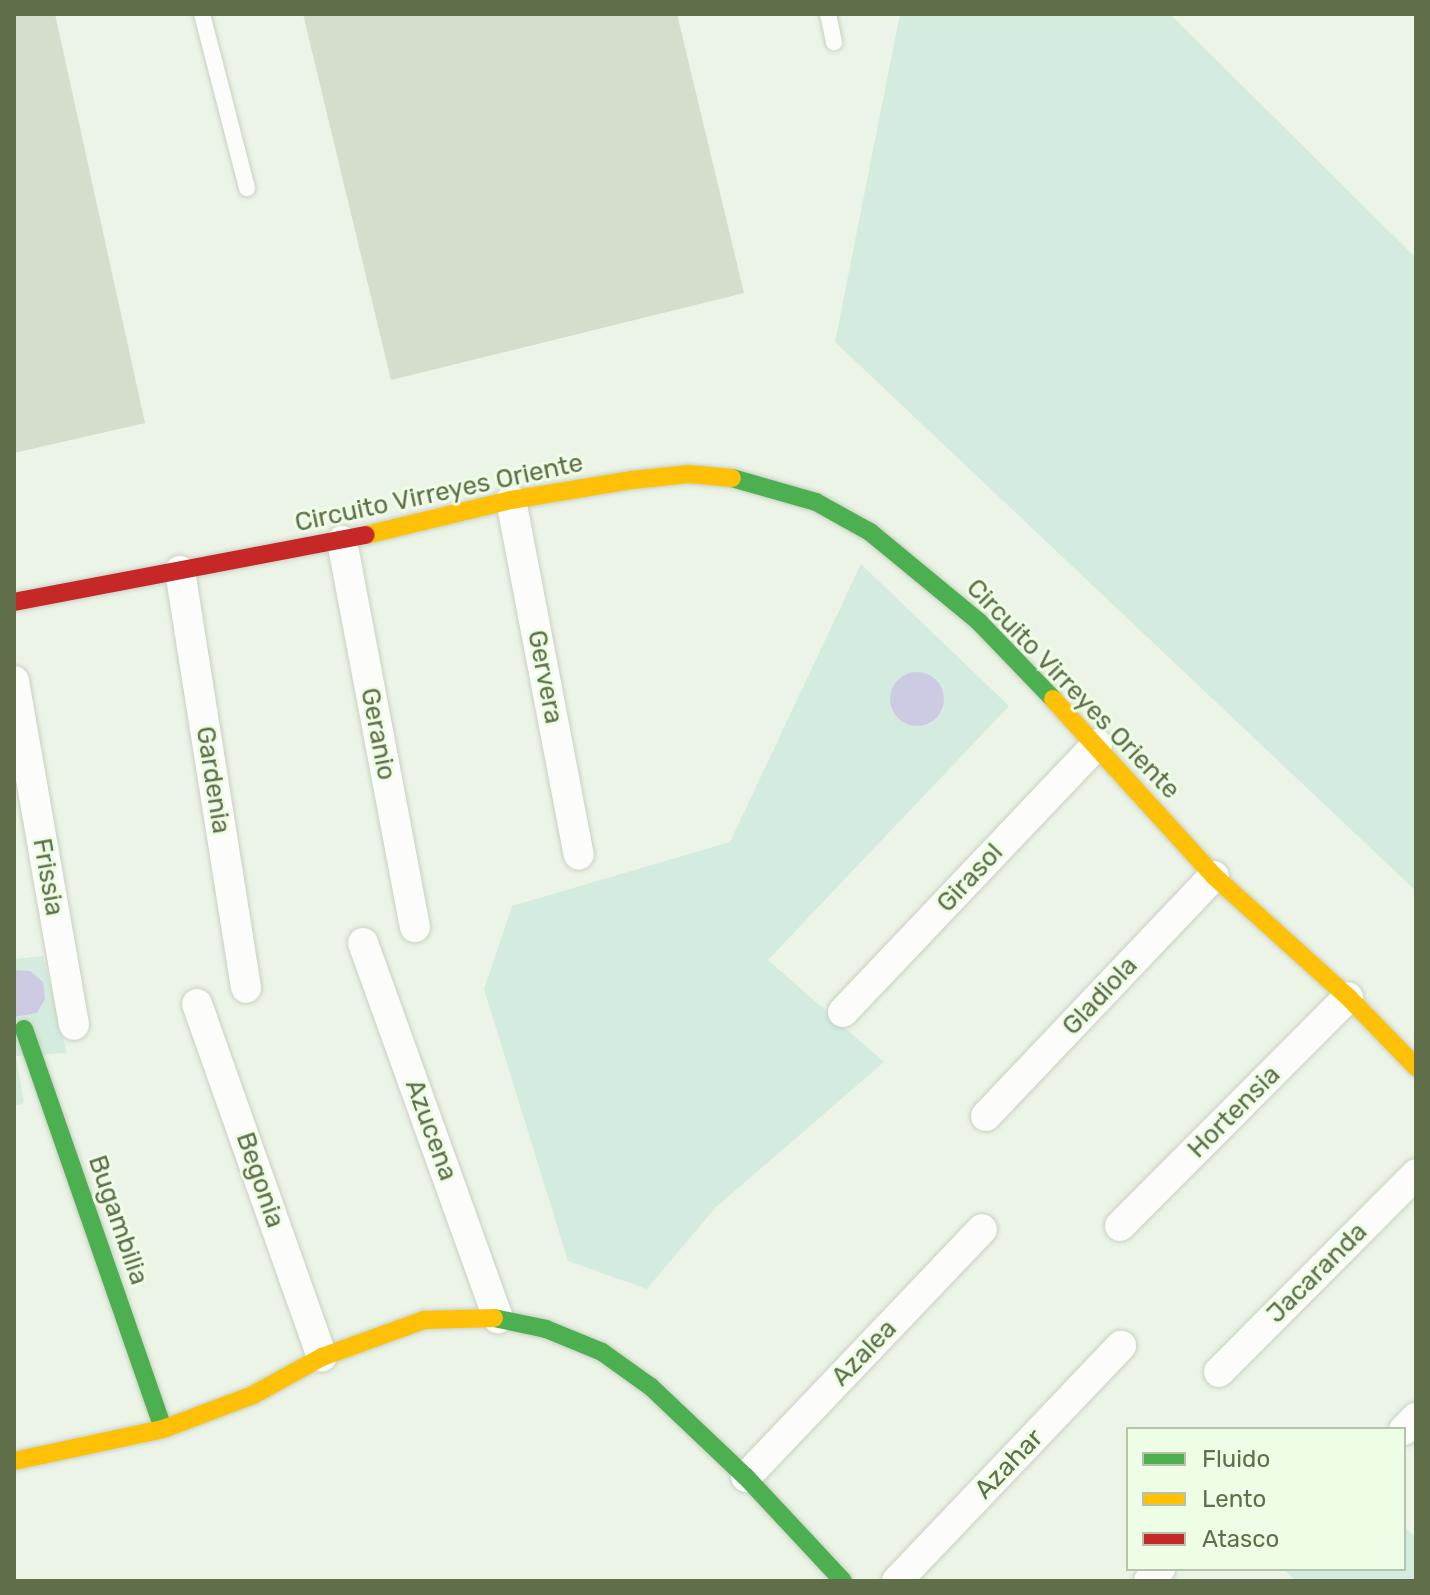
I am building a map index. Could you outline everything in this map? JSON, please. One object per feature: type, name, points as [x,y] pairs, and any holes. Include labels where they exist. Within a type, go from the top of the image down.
[{"type":"street","name":"Circuito Virreyes Oriente","points":[[14,602],[342,541],[511,500],[689,474],[748,480],[816,502],[870,532],[979,622],[1097,744],[1214,876],[1348,997],[1416,1067]]},
{"type":"street","name":"Gervera","points":[[511,500],[579,855]]},
{"type":"street","name":"Geranio","points":[[342,541],[415,927]]},
{"type":"street","name":"Gardenia","points":[[180,571],[246,988]]},
{"type":"street","name":"Frissia","points":[[14,681],[74,1025]]},
{"type":"street","name":"Girasol","points":[[843,1012],[1097,744]]},
{"type":"street","name":"Gladiola","points":[[986,1116],[1214,876]]},
{"type":"street","name":"Azucena","points":[[363,943],[498,1318]]},
{"type":"street","name":"Hortensia","points":[[1120,1226],[1348,997]]},
{"type":"street","name":"Begonia","points":[[197,1004],[322,1357]]},
{"type":"street","name":"Bugambilia","points":[[24,1029],[163,1429]]},
{"type":"street","name":"Jacaranda","points":[[1219,1372],[1416,1174]]},
{"type":"street","name":"Azalea","points":[[746,1477],[982,1229]]},
{"type":"street","points":[[14,1461],[163,1429],[253,1395],[322,1357],[424,1320],[498,1318],[546,1329],[602,1352],[651,1387],[746,1477],[843,1581]]},
{"type":"street","name":"Azahar","points":[[897,1581],[1121,1346]]},
{"type":"lane","points":[[202,14],[247,188]]},
{"type":"lane","points":[[828,14],[834,42]]},
{"type":"green space","points":[[900,14],[1170,14],[1416,258],[1416,891],[835,342]]},
{"type":"green space","points":[[861,564],[1009,706],[768,960],[884,1062],[715,1208],[647,1289],[568,1261],[484,989],[512,906],[730,842]]},
{"type":"green space","points":[[43,956],[67,1053],[16,1056],[24,1103],[14,1106],[14,959]]},
{"type":"green space","points":[[1406,1528],[1416,1538],[1416,1581],[1296,1581],[1285,1571],[1406,1571]]},
{"type":"shaded area","points":[[917,672],[936,680],[944,699],[936,718],[917,726],[898,718],[890,699],[898,680]]},
{"type":"shaded area","points":[[14,970],[30,971],[43,982],[45,999],[37,1013],[14,1017]]},
{"type":"building","points":[[14,14],[55,14],[145,423],[14,453]]},
{"type":"building","points":[[303,14],[677,14],[744,293],[391,380]]},
{"type":"traffic: fast","points":[[732,478],[816,502],[870,532],[979,622],[1053,699]]},
{"type":"traffic: fast","points":[[24,1029],[163,1429]]},
{"type":"traffic: fast","points":[[494,1318],[546,1329],[602,1352],[651,1387],[746,1477],[843,1581]]},
{"type":"traffic: slow","points":[[366,535],[511,500],[632,480],[689,474],[732,478]]},
{"type":"traffic: slow","points":[[1053,699],[1214,876],[1348,997],[1416,1067]]},
{"type":"traffic: slow","points":[[14,1461],[163,1429],[253,1395],[322,1357],[424,1320],[494,1318]]},
{"type":"traffic: jam","points":[[14,602],[366,535]]}]
